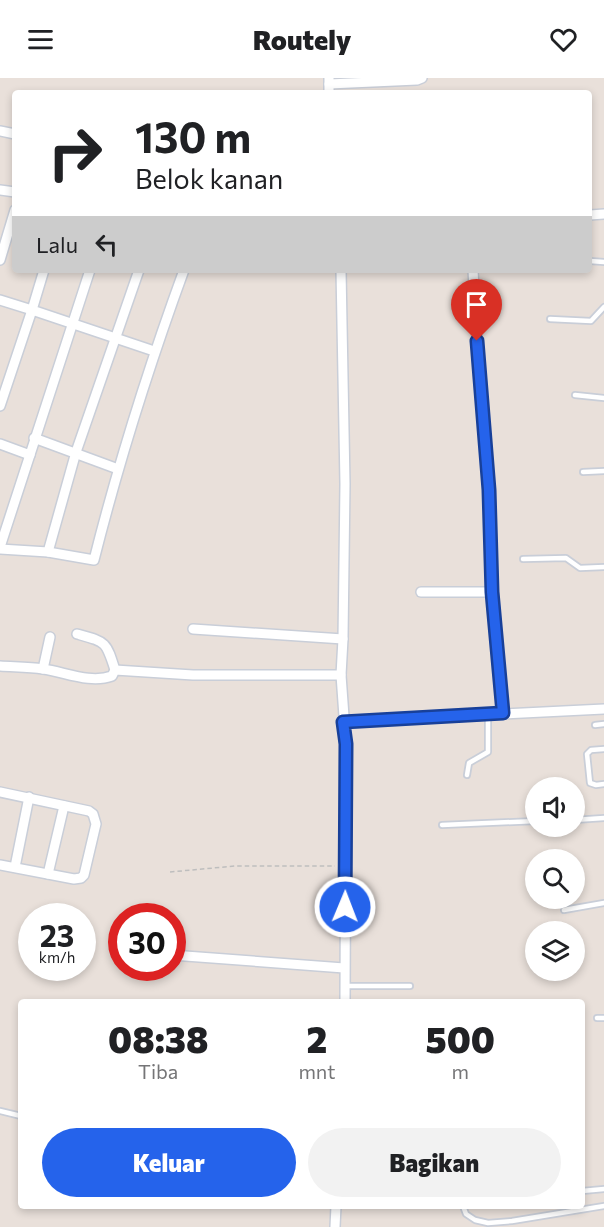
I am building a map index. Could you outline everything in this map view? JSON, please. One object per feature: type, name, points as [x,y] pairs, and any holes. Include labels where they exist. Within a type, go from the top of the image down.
[{"type":"street","points":[[329,85],[422,78]]},
{"type":"street","points":[[0,260],[12,220]]},
{"type":"street","points":[[0,406],[43,273]]},
{"type":"street","points":[[89,273],[0,548],[48,552],[94,560],[118,469],[154,351],[183,273]]},
{"type":"street","points":[[48,552],[76,452],[138,273]]},
{"type":"street","points":[[341,273],[345,473],[344,639],[341,675],[346,744],[345,999]]},
{"type":"street","points":[[473,273],[479,380],[491,512],[492,592],[503,713]]},
{"type":"street","points":[[0,300],[154,351]]},
{"type":"street","points":[[34,438],[118,469]]},
{"type":"street","points":[[0,444],[30,455]]},
{"type":"street","points":[[420,592],[492,592]]},
{"type":"street","points":[[193,629],[344,639]]},
{"type":"street","points":[[0,666],[43,669],[89,678],[102,679],[112,676],[115,670],[107,648],[102,642],[77,634]]},
{"type":"street","points":[[43,669],[50,637]]},
{"type":"street","points":[[115,670],[193,675],[341,675]]},
{"type":"street","points":[[343,722],[604,710]]},
{"type":"street","points":[[0,792],[29,797],[93,814],[96,824],[84,875],[81,878],[74,879],[0,865]]},
{"type":"street","points":[[15,867],[29,797]]},
{"type":"street","points":[[48,874],[64,806]]},
{"type":"street","points":[[186,957],[344,968]]},
{"type":"street","points":[[335,1227],[336,1209]]},
{"type":"lane","points":[[550,319],[591,321],[604,307]]},
{"type":"lane","points":[[575,395],[604,398]]},
{"type":"lane","points":[[584,472],[604,471]]},
{"type":"lane","points":[[523,559],[566,558],[580,568],[604,567]]},
{"type":"lane","points":[[466,775],[469,763],[485,756],[488,752],[488,714]]},
{"type":"lane","points":[[595,725],[604,724]]},
{"type":"lane","points":[[604,749],[591,750],[587,754],[590,783],[604,784]]},
{"type":"lane","points":[[585,819],[604,818]]},
{"type":"lane","points":[[441,825],[525,821]]},
{"type":"lane","points":[[564,910],[604,903]]},
{"type":"lane","points":[[345,986],[410,986]]},
{"type":"lane","points":[[597,1018],[604,1018]]},
{"type":"lane","points":[[0,1111],[18,1115]]},
{"type":"lane","points":[[585,1191],[604,1189]]},
{"type":"lane","points":[[464,1209],[466,1214],[475,1220],[488,1223],[604,1206]]},
{"type":"path","points":[[170,872],[235,866],[345,866]]},
{"type":"route","points":[[345,907],[346,744],[343,722],[503,713],[492,592],[489,490],[477,341]]}]
